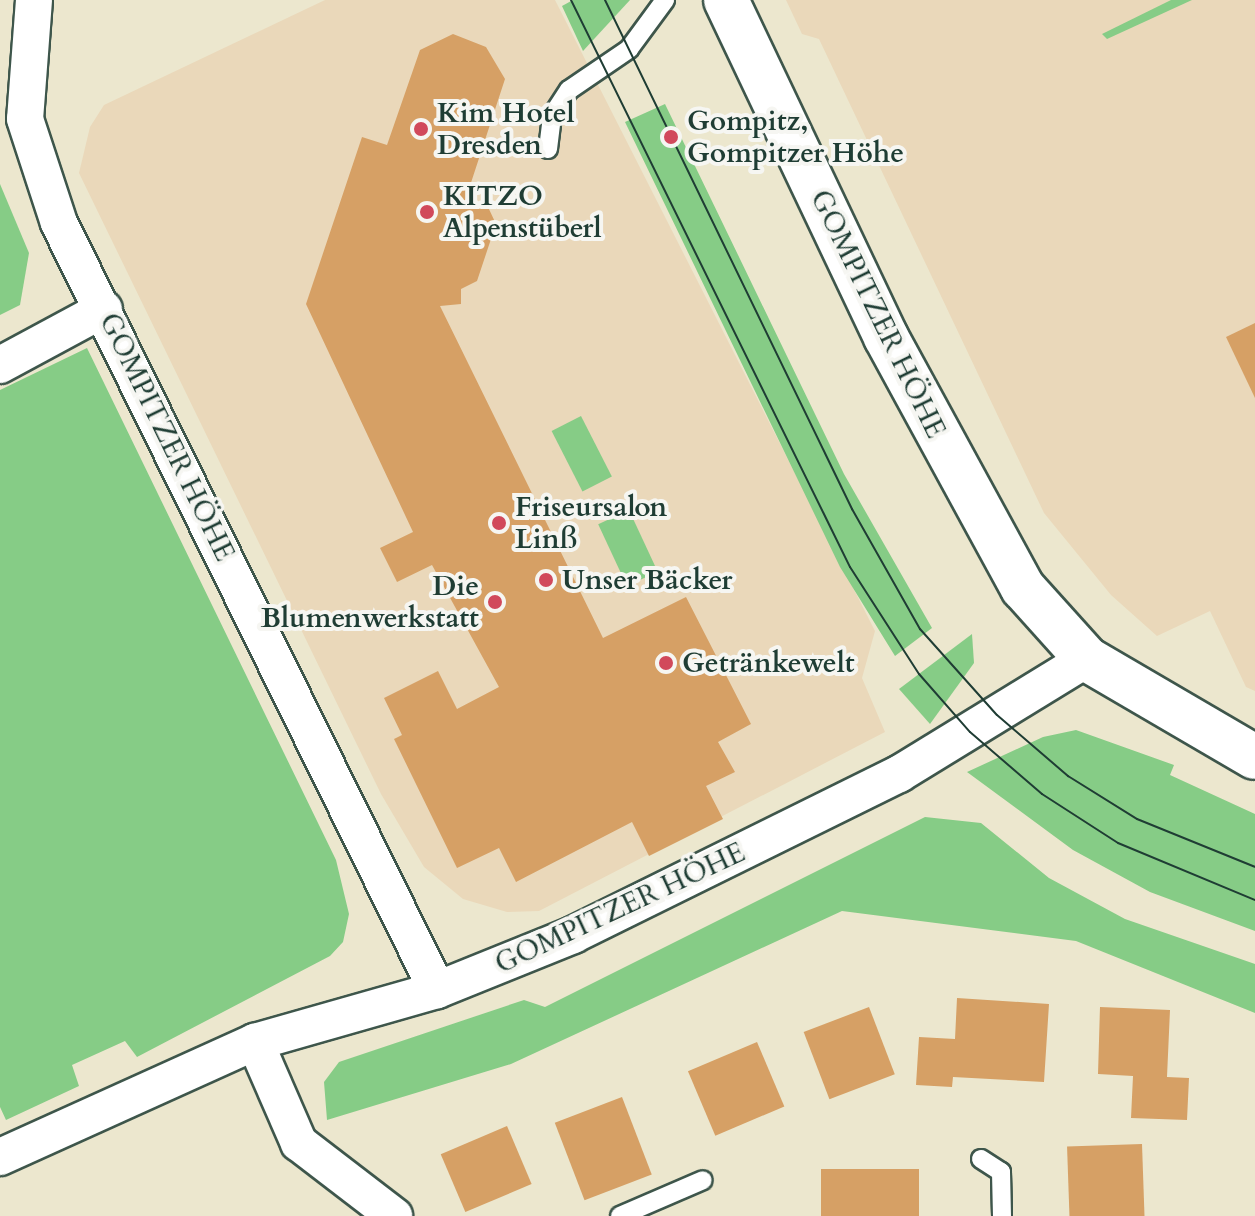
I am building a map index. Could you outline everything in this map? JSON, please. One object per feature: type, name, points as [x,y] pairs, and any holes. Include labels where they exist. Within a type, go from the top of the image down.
[{"type":"street","name":"GOMPITZER HÖHE","points":[[34,0],[25,119],[59,223],[437,990],[573,935],[855,797],[1087,659],[1008,565],[882,330],[726,0]]},
{"type":"street","points":[[0,365],[104,309]]},
{"type":"street","points":[[1087,659],[1255,757]]},
{"type":"street","points":[[0,1157],[255,1042],[437,990]]},
{"type":"street","points":[[255,1042],[299,1143],[394,1216]]},
{"type":"lane","points":[[548,149],[552,116],[569,90],[629,49],[665,0]]},
{"type":"lane","points":[[981,1159],[1001,1172],[1002,1216]]},
{"type":"lane","points":[[620,1216],[703,1180]]},
{"type":"shaded area","points":[[325,0],[555,0],[875,631],[862,678],[885,732],[539,911],[507,912],[463,899],[424,867],[381,794],[79,173],[90,127],[104,105]]},
{"type":"shaded area","points":[[786,0],[1255,0],[1255,691],[1246,687],[1210,611],[1157,636],[1111,595],[1044,513],[819,39],[802,34]]},
{"type":"green space","points":[[573,0],[630,0],[583,51],[562,6]]},
{"type":"green space","points":[[1171,0],[1192,0],[1107,39],[1102,34]]},
{"type":"green space","points":[[665,104],[844,474],[932,628],[895,656],[840,567],[625,122]]},
{"type":"green space","points":[[0,184],[29,253],[20,305],[0,315]]},
{"type":"green space","points":[[87,348],[336,860],[349,914],[343,942],[330,956],[137,1057],[125,1041],[72,1065],[79,1086],[6,1120],[0,1107],[0,390]]},
{"type":"green space","points":[[581,416],[612,477],[582,492],[552,431]]},
{"type":"green space","points":[[629,510],[658,572],[627,586],[598,524]]},
{"type":"green space","points":[[972,634],[974,663],[930,724],[899,689]]},
{"type":"green space","points":[[1076,730],[1174,765],[1170,775],[1255,814],[1255,931],[1150,892],[1073,850],[967,772],[1043,737]]},
{"type":"green space","points":[[925,817],[981,823],[1049,878],[1125,919],[1255,964],[1255,1013],[1076,941],[842,911],[511,1064],[327,1120],[324,1082],[339,1062],[524,1000],[545,1007]]},
{"type":"building","points":[[453,34],[486,47],[505,79],[465,201],[488,207],[496,224],[477,281],[461,289],[461,304],[440,306],[603,638],[686,597],[751,724],[718,742],[735,772],[706,786],[723,819],[649,856],[632,822],[516,882],[499,848],[457,868],[394,739],[402,735],[384,698],[438,671],[457,709],[499,687],[432,565],[397,582],[380,548],[413,532],[306,304],[362,137],[387,145],[420,50]]},
{"type":"building","points":[[1255,323],[1255,398],[1226,337]]},
{"type":"building","points":[[957,998],[1049,1004],[1044,1082],[953,1077],[952,1087],[916,1085],[919,1037],[955,1039]]},
{"type":"building","points":[[869,1007],[895,1074],[829,1099],[804,1032]]},
{"type":"building","points":[[1100,1007],[1170,1010],[1167,1077],[1189,1078],[1187,1120],[1131,1118],[1133,1076],[1098,1074]]},
{"type":"building","points":[[757,1042],[784,1106],[715,1136],[688,1071]]},
{"type":"building","points":[[622,1097],[652,1174],[585,1200],[555,1123]]},
{"type":"building","points":[[507,1126],[532,1184],[465,1212],[441,1154]]},
{"type":"building","points":[[1142,1144],[1145,1216],[1069,1216],[1067,1147]]},
{"type":"building","points":[[821,1169],[919,1169],[919,1216],[821,1216]]},
{"type":"tram line","points":[[571,0],[850,567],[919,674],[970,732],[1042,794],[1118,843],[1255,900]]},
{"type":"tram line","points":[[605,0],[852,509],[920,629],[997,715],[1068,776],[1137,819],[1255,867]]},
{"type":"place","name":"Kim Hotel Dresden","points":[[421,129]]},
{"type":"place","name":"Gompitz, Gompitzer Höhe","points":[[671,137]]},
{"type":"place","name":"KITZO Alpenstüberl","points":[[427,212]]},
{"type":"place","name":"Friseursalon Linß","points":[[499,523]]},
{"type":"place","name":"Unser Bäcker","points":[[546,580]]},
{"type":"place","name":"Die Blumenwerkstatt","points":[[495,602]]},
{"type":"place","name":"Getränkewelt","points":[[666,663]]}]
